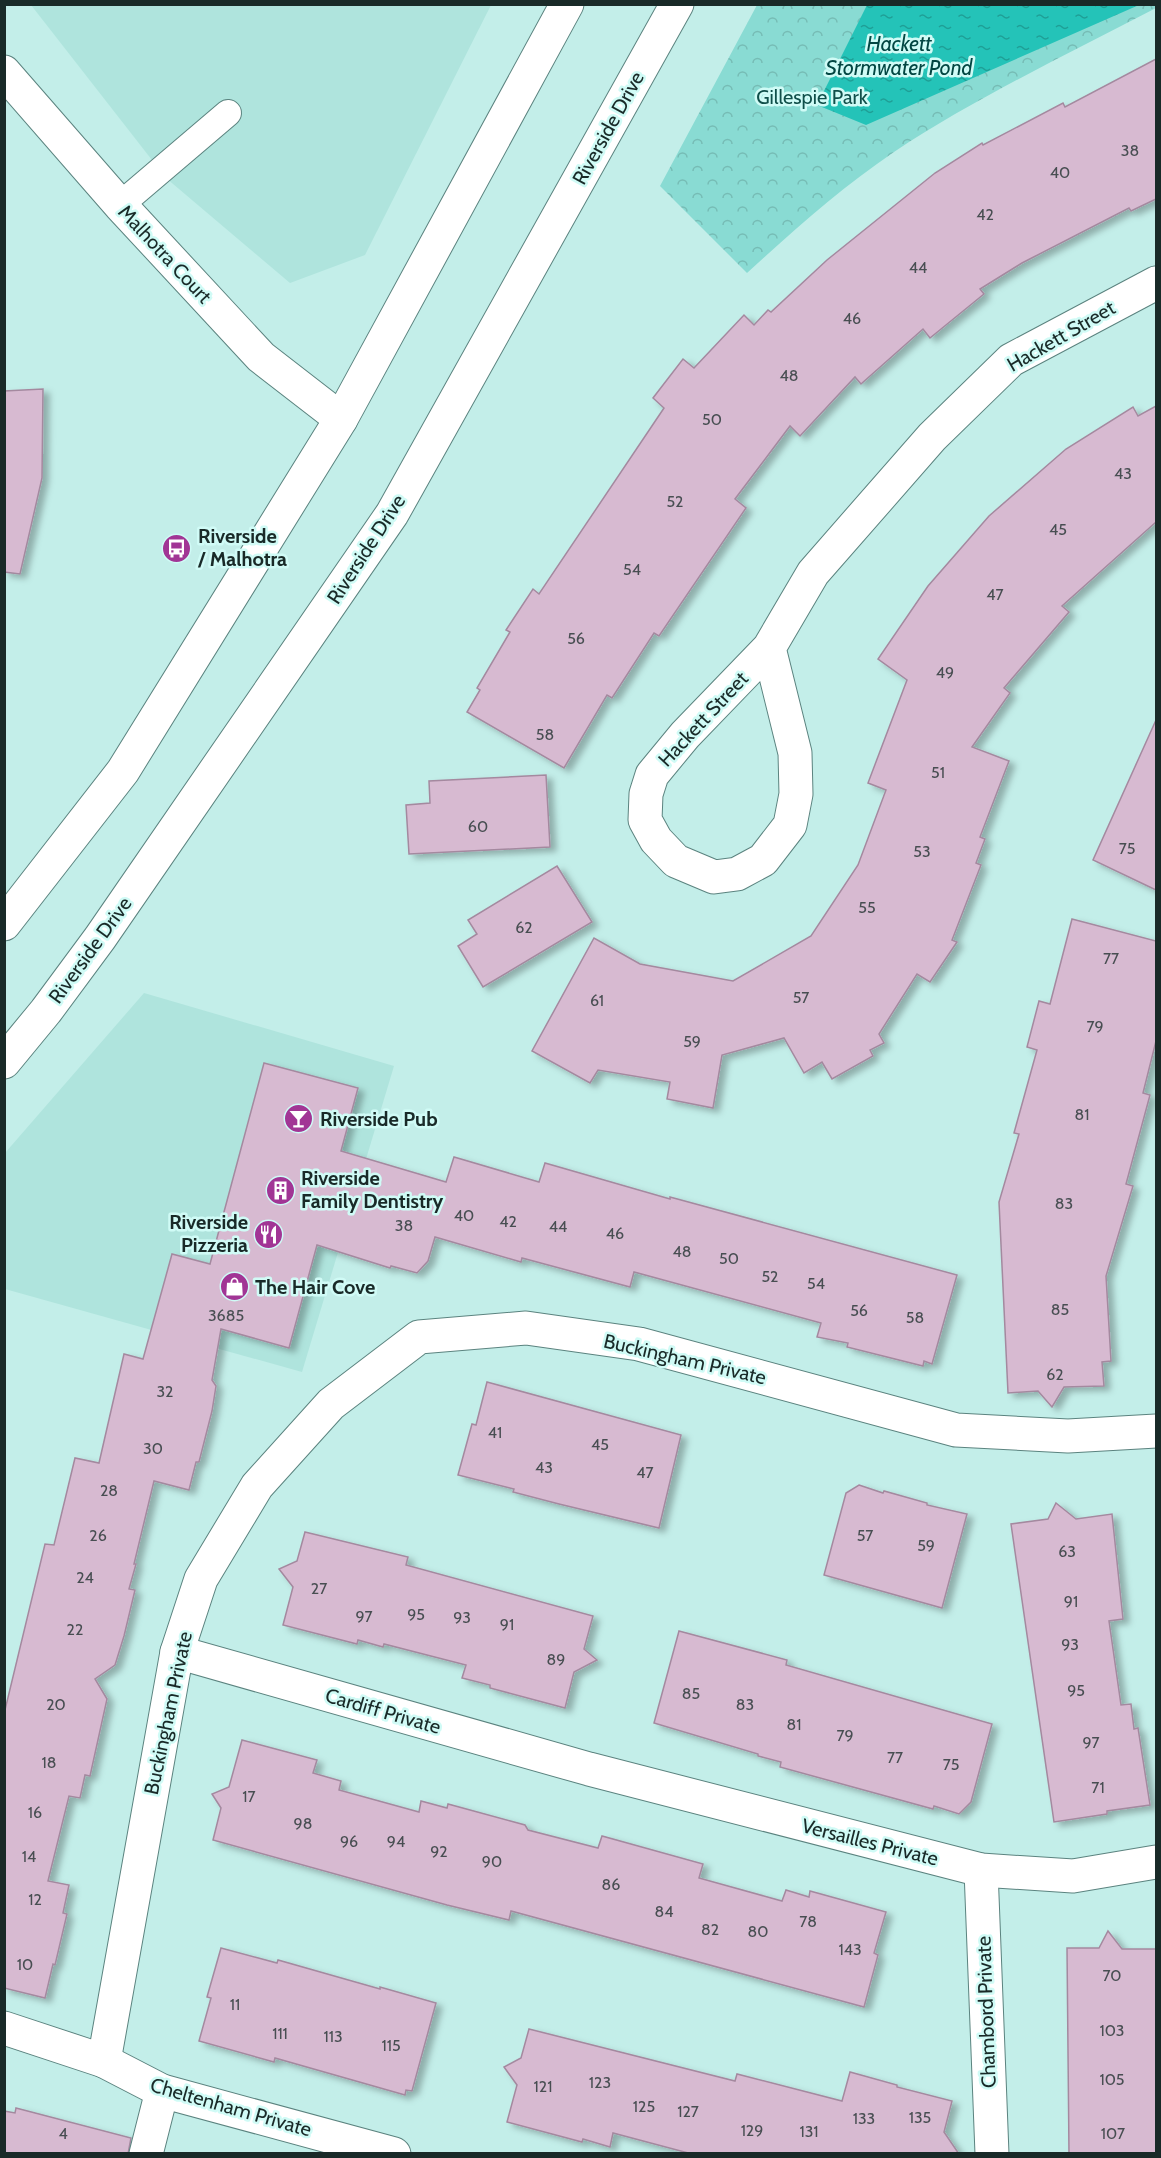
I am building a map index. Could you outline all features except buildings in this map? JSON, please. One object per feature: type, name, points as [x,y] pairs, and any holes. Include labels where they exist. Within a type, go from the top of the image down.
[{"type":"street","points":[[4,924],[123,771],[341,419],[567,4]]},
{"type":"street","name":"Riverside Drive","points":[[4,1062],[46,1011],[100,938],[392,514],[676,4]]},
{"type":"street","name":"Malhotra Court","points":[[4,72],[120,205],[261,357],[341,419]]},
{"type":"street","name":"Hackett Street","points":[[769,648],[795,753],[796,794],[790,825],[763,860],[737,874],[714,877],[676,861],[656,840],[645,820],[646,794],[652,775],[685,735],[769,648],[813,573],[932,437],[1011,360],[1156,283]]},
{"type":"street","name":"Buckingham Private","points":[[104,2061],[177,1652],[201,1579],[256,1486],[331,1404],[419,1337],[526,1328],[639,1344],[956,1430],[1068,1436],[1156,1431]]},
{"type":"street","name":"Cardiff Private","points":[[177,1652],[589,1769]]},
{"type":"street","name":"Versailles Private","points":[[589,1769],[981,1870],[1073,1876],[1156,1862]]},
{"type":"street","name":"Chambord Private","points":[[981,1870],[992,2154]]},
{"type":"street","name":"Cheltenham Private","points":[[4,2028],[104,2061],[162,2091],[394,2154]]},
{"type":"street","points":[[146,2154],[162,2091]]},
{"type":"lane","points":[[120,205],[228,113]]},
{"type":"shaded area","points":[[31,5],[491,5],[365,255],[290,283],[166,178]]},
{"type":"shaded area","points":[[144,993],[394,1066],[302,1372],[5,1289],[5,1153]]},
{"type":"green space","name":"Gillespie Park","points":[[757,5],[1156,5],[1156,8],[990,94],[894,152],[800,225],[747,273],[660,186]]},
{"type":"water","name":"Hackett Stormwater Pond","points":[[867,4],[1139,5],[866,125],[817,105]]},
{"type":"place","name":"Riverside / Malhotra","points":[[177,548]]},
{"type":"place","name":"Riverside Pub","points":[[299,1119]]},
{"type":"place","name":"Riverside Family Dentistry","points":[[280,1190]]},
{"type":"place","name":"Riverside Pizzeria","points":[[269,1234]]},
{"type":"place","name":"The Hair Cove","points":[[234,1287]]}]
